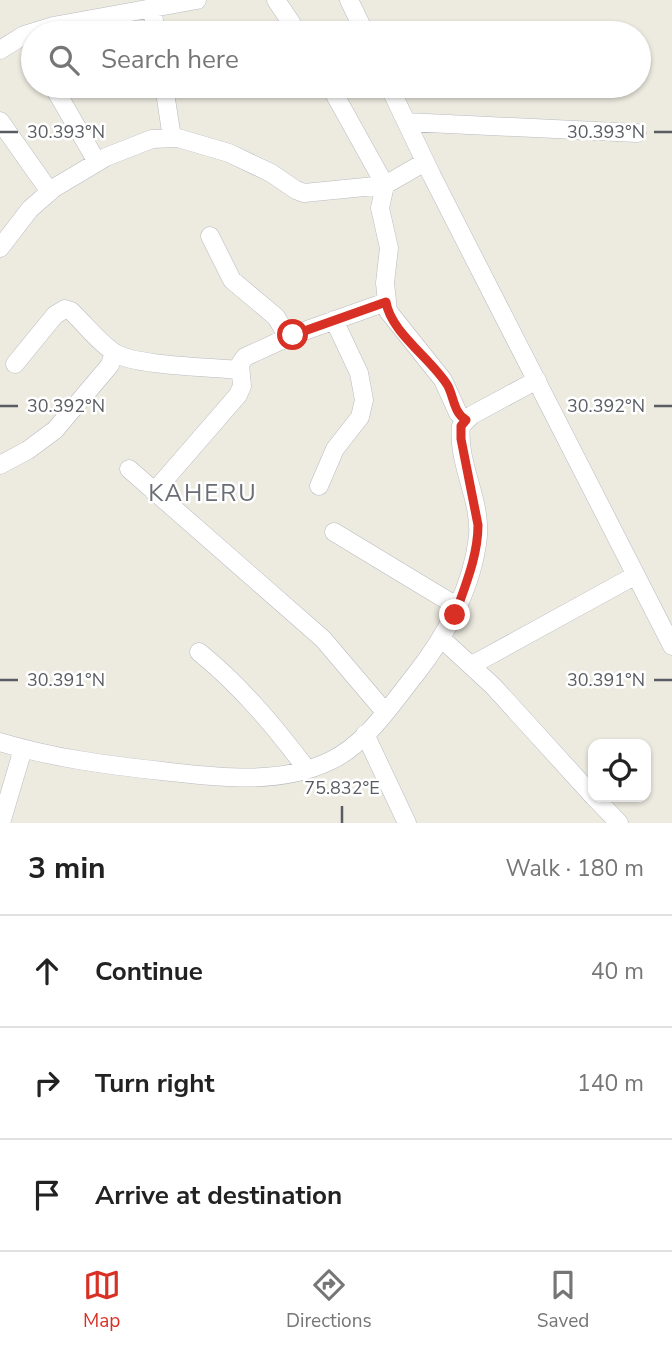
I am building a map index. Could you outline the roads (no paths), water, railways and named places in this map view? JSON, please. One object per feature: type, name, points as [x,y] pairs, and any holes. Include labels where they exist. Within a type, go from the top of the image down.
[{"type":"street","points":[[80,21],[197,0]]},
{"type":"street","points":[[276,0],[290,21]]},
{"type":"street","points":[[349,0],[359,21]]},
{"type":"street","points":[[152,8],[154,21]]},
{"type":"street","points":[[0,50],[21,38]]},
{"type":"street","points":[[60,98],[97,162]]},
{"type":"street","points":[[166,98],[172,138]]},
{"type":"street","points":[[337,98],[385,185],[380,208],[389,248],[386,302],[393,319],[443,380],[458,413],[466,420]]},
{"type":"street","points":[[395,98],[672,646]]},
{"type":"street","points":[[0,121],[50,192]]},
{"type":"street","points":[[406,122],[638,133]]},
{"type":"street","points":[[0,248],[30,209],[50,192],[97,162],[134,144],[152,139],[172,138],[197,142],[229,153],[271,173],[304,193],[385,185],[425,162]]},
{"type":"street","points":[[210,236],[232,281],[276,317],[288,337]]},
{"type":"street","points":[[154,492],[238,395],[242,386],[240,364],[245,357],[288,337],[386,302]]},
{"type":"street","points":[[15,364],[55,315],[65,309],[71,311],[114,352],[143,361],[240,370]]},
{"type":"street","points":[[319,486],[335,449],[360,417],[364,400],[359,373],[334,320]]},
{"type":"street","points":[[0,465],[28,450],[55,430],[110,365],[114,352]]},
{"type":"street","points":[[0,742],[56,758],[226,777],[265,776],[306,768],[330,761],[347,750],[385,712],[442,639],[458,607],[478,537],[461,426],[466,420],[537,380]]},
{"type":"street","points":[[129,470],[323,639],[385,712]]},
{"type":"street","points":[[334,532],[458,607]]},
{"type":"street","points":[[472,665],[636,575]]},
{"type":"street","points":[[442,639],[472,665],[588,790]]},
{"type":"street","points":[[200,652],[250,698],[306,768]]},
{"type":"street","points":[[365,734],[407,823]]},
{"type":"street","points":[[1,823],[23,749]]},
{"type":"street","points":[[600,802],[619,823]]},
{"type":"district","name":"KAHERU","points":[[203,493]]}]
